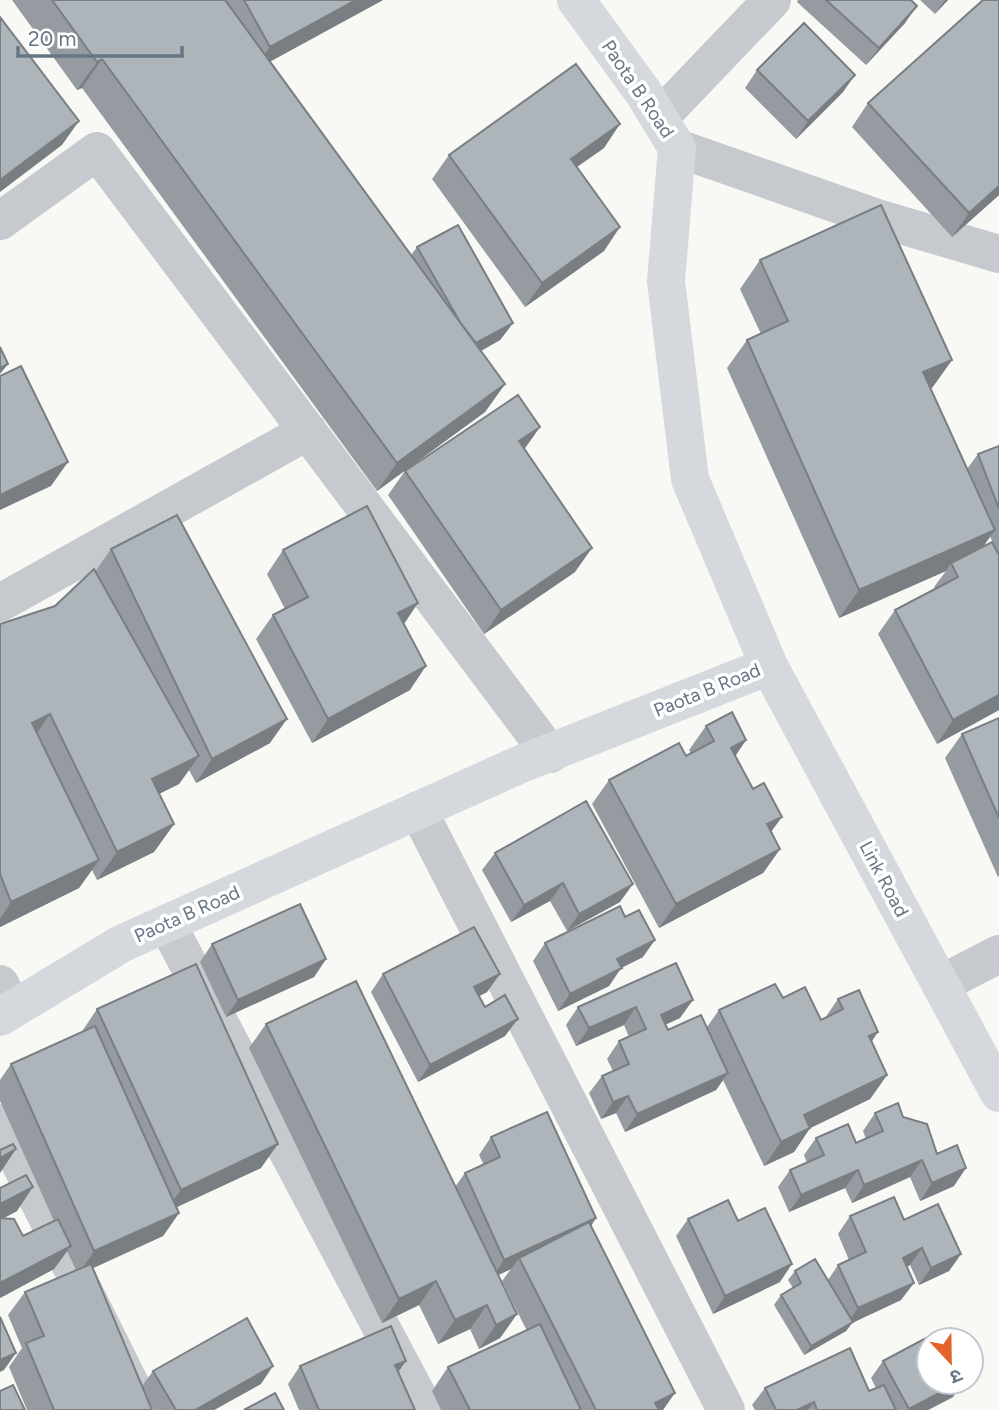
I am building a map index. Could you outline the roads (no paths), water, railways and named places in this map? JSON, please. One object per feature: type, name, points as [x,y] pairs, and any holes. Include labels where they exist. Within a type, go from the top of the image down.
[{"type":"street","name":"Paota B Road","points":[[4,1003],[121,944],[521,764],[769,666],[690,479],[666,281],[668,133],[643,92],[576,0]]},
{"type":"street","points":[[772,0],[668,133],[877,218],[999,254]]},
{"type":"street","points":[[70,121],[97,151],[550,754]]},
{"type":"street","points":[[0,221],[97,151]]},
{"type":"street","points":[[0,603],[308,431]]},
{"type":"street","name":"Link Road","points":[[769,666],[999,1093]]},
{"type":"street","points":[[418,810],[726,1410]]},
{"type":"street","points":[[167,923],[425,1410]]},
{"type":"street","points":[[941,984],[999,954]]},
{"type":"street","points":[[0,1123],[143,1410]]}]
